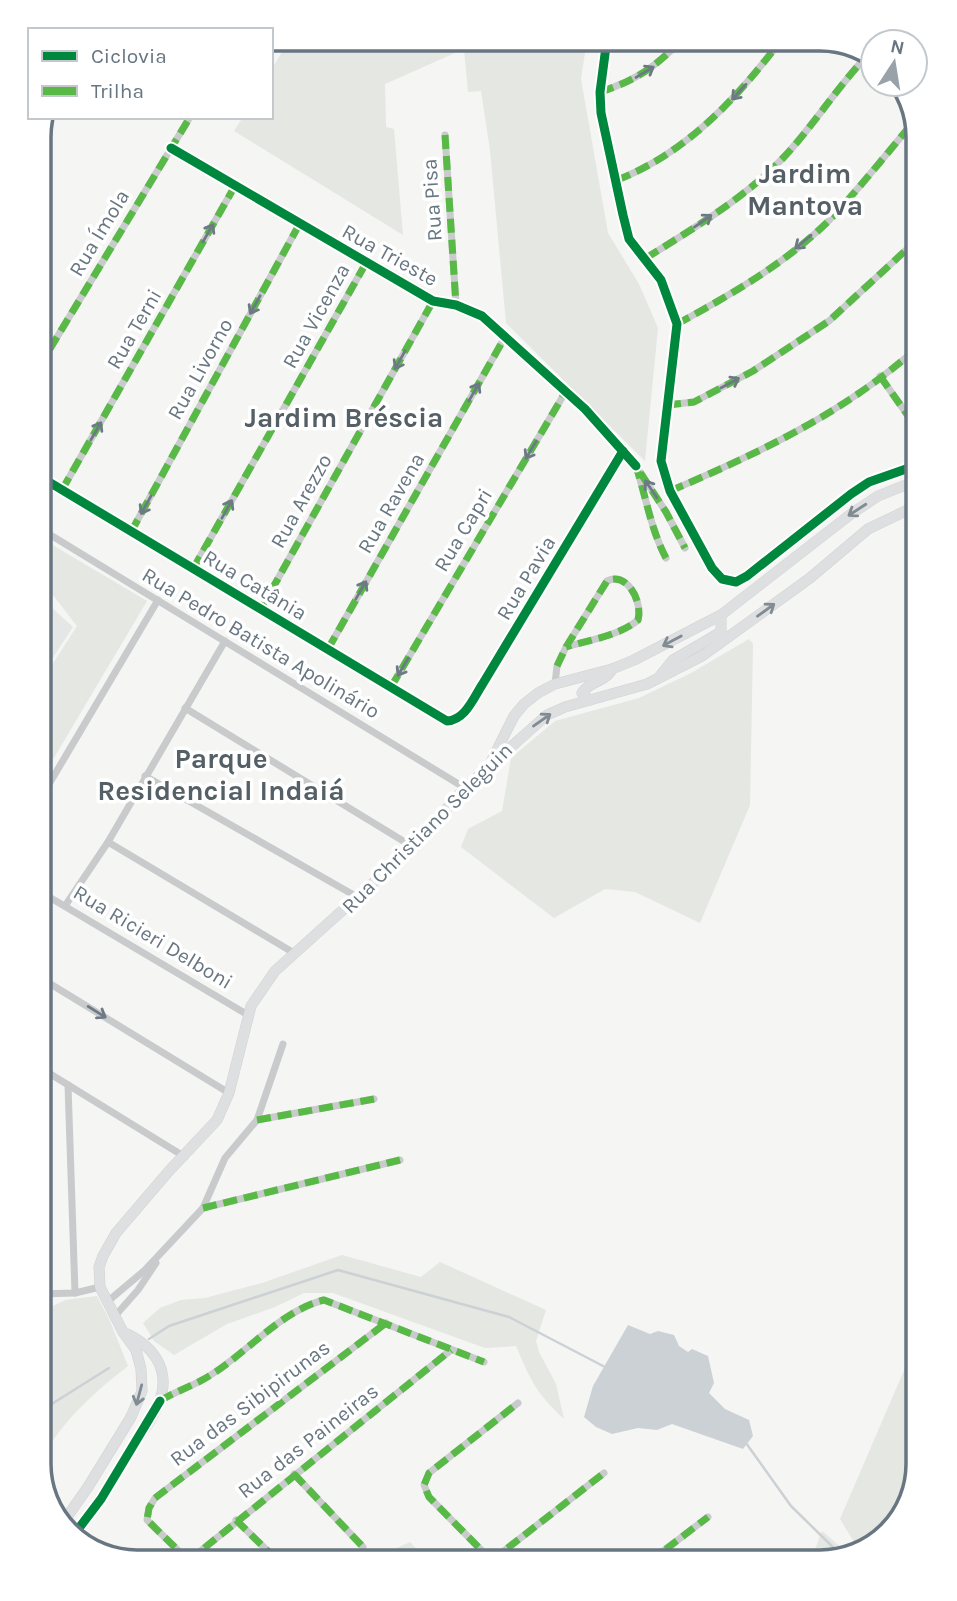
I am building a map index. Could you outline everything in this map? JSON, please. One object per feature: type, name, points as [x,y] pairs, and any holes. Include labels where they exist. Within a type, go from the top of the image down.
[{"type":"main road","points":[[490,764],[506,728],[519,710],[538,693],[555,684],[612,668],[671,642],[721,614],[850,514],[878,496],[906,485]]},
{"type":"main road","name":"Rua Christiano Seleguin","points":[[100,1287],[100,1267],[109,1243],[169,1171],[218,1121],[229,1093],[248,1015],[261,990],[294,953],[414,847],[465,788],[547,715],[647,684],[717,647],[810,578],[868,529],[906,511]]},
{"type":"main road","points":[[658,679],[673,660],[721,632],[721,614]]},
{"type":"main road","points":[[589,700],[582,693],[584,689],[609,675],[612,668]]},
{"type":"main road","points":[[68,1516],[137,1404],[143,1381],[139,1357],[100,1287]]},
{"type":"main road","points":[[79,1528],[101,1499],[160,1401],[160,1366],[153,1352],[141,1340],[123,1332]]},
{"type":"main road","points":[[139,1357],[145,1351],[153,1352]]},
{"type":"street","points":[[605,51],[600,92],[601,113],[629,239],[661,280],[677,324],[661,461],[670,491],[712,568],[722,579],[736,582],[869,482],[906,469]]},
{"type":"street","points":[[600,92],[652,69],[671,51]]},
{"type":"street","points":[[617,180],[644,169],[694,135],[728,104],[773,51]]},
{"type":"street","points":[[646,258],[753,186],[807,130],[859,61]]},
{"type":"street","name":"Rua Ímola","points":[[51,347],[189,119]]},
{"type":"street","points":[[677,324],[734,293],[802,244],[838,212],[906,131]]},
{"type":"street","name":"Rua Pisa","points":[[445,135],[456,305]]},
{"type":"street","name":"Rua Trieste","points":[[171,148],[433,301],[456,305],[482,316],[566,391],[623,451],[666,512],[685,548]]},
{"type":"street","name":"Rua Terni","points":[[62,490],[236,184]]},
{"type":"street","name":"Rua Livorno","points":[[131,532],[300,223]]},
{"type":"street","points":[[667,405],[694,402],[753,371],[829,321],[906,251]]},
{"type":"street","name":"Rua Vicenza","points":[[194,569],[366,263]]},
{"type":"street","name":"Rua Arezzo","points":[[261,609],[433,301]]},
{"type":"street","name":"Rua Ravena","points":[[328,649],[505,337]]},
{"type":"street","points":[[670,491],[793,434],[848,403],[906,357]]},
{"type":"street","points":[[880,376],[906,412]]},
{"type":"street","name":"Rua Capri","points":[[391,687],[566,391]]},
{"type":"street","name":"Rua Pavia","points":[[455,720],[465,712],[482,685],[623,451]]},
{"type":"street","name":"Rua Trieste","points":[[636,466],[649,506],[654,536],[666,558]]},
{"type":"street","name":"Rua Catânia","points":[[51,483],[447,720],[455,720]]},
{"type":"street","name":"Rua Pedro Batista Apolinário","points":[[51,535],[465,788]]},
{"type":"street","points":[[555,684],[557,666],[566,647],[607,581],[621,578],[627,583],[639,606],[638,620],[632,625],[566,647]]},
{"type":"street","points":[[51,781],[158,600]]},
{"type":"street","points":[[578,628],[595,638]]},
{"type":"street","points":[[65,906],[108,842],[225,641]]},
{"type":"street","points":[[185,708],[414,847]]},
{"type":"street","points":[[145,776],[359,898]]},
{"type":"street","points":[[108,842],[294,953]]},
{"type":"street","name":"Rua Ricieri Delboni","points":[[51,898],[248,1015]]},
{"type":"street","points":[[51,984],[229,1093]]},
{"type":"street","points":[[107,1302],[145,1270],[203,1208],[225,1158],[257,1120],[282,1044]]},
{"type":"street","points":[[51,1075],[185,1157]]},
{"type":"street","points":[[68,1085],[75,1293]]},
{"type":"street","points":[[257,1120],[374,1099]]},
{"type":"street","points":[[203,1208],[400,1160]]},
{"type":"street","points":[[115,1316],[150,1274],[162,1250]]},
{"type":"street","points":[[51,1294],[75,1293],[100,1287]]},
{"type":"street","points":[[160,1401],[204,1379],[297,1311],[324,1300],[484,1362]]},
{"type":"street","name":"Rua das Sibipirunas","points":[[177,1550],[147,1520],[149,1508],[155,1498],[386,1323]]},
{"type":"street","name":"Rua das Paineiras","points":[[202,1550],[236,1520],[451,1350]]},
{"type":"street","points":[[480,1550],[429,1497],[424,1485],[429,1472],[518,1403]]},
{"type":"street","points":[[507,1550],[604,1473]]},
{"type":"street","points":[[294,1474],[363,1547]]},
{"type":"street","points":[[665,1550],[708,1517]]},
{"type":"street","points":[[236,1520],[267,1550]]},
{"type":"shaded area","points":[[283,51],[459,51],[385,84],[386,127],[394,129],[403,235],[234,131],[242,119],[273,119],[273,67]]},
{"type":"shaded area","points":[[464,51],[585,51],[581,79],[608,233],[639,284],[658,328],[645,461],[506,323],[490,150],[481,91],[468,92]]},
{"type":"shaded area","points":[[51,544],[147,601],[51,763],[51,666],[77,626],[51,593]]},
{"type":"shaded area","points":[[51,607],[73,627],[51,661]]},
{"type":"shaded area","points":[[749,639],[753,644],[750,805],[700,923],[635,892],[605,889],[554,918],[461,847],[468,829],[502,811],[511,758],[555,721],[639,698],[691,673]]},
{"type":"shaded area","points":[[342,1255],[421,1277],[440,1262],[546,1310],[536,1341],[556,1384],[564,1419],[535,1386],[516,1346],[485,1348],[333,1293],[304,1293],[275,1307],[227,1324],[174,1355],[154,1341],[143,1323],[160,1308],[181,1300],[205,1298],[262,1283]]},
{"type":"shaded area","points":[[97,1296],[128,1366],[78,1410],[51,1443],[51,1307],[65,1300]]},
{"type":"shaded area","points":[[628,1325],[650,1334],[658,1331],[674,1335],[679,1346],[688,1352],[692,1349],[708,1356],[714,1383],[709,1393],[725,1409],[749,1420],[753,1436],[743,1449],[672,1424],[657,1430],[638,1428],[612,1434],[596,1427],[584,1417],[593,1386]]},
{"type":"shaded area","points":[[906,1366],[906,1476],[900,1497],[885,1521],[868,1536],[855,1543],[840,1519]]},
{"type":"shaded area","points":[[822,1531],[841,1548],[837,1549],[815,1550]]},
{"type":"shaded area","points":[[410,1542],[418,1550],[392,1550]]},
{"type":"waterway","points":[[149,1339],[169,1326],[338,1270],[509,1317],[605,1367]]},
{"type":"waterway","points":[[51,1404],[109,1368]]},
{"type":"waterway","points":[[746,1443],[791,1506],[835,1549]]},
{"type":"marked path","points":[[600,92],[645,72],[670,51]]},
{"type":"marked path","points":[[617,180],[642,169],[688,139],[729,102],[773,51]]},
{"type":"marked path","points":[[646,258],[718,212],[769,172],[795,145],[859,65]]},
{"type":"marked path","points":[[51,347],[189,119]]},
{"type":"marked path","points":[[677,324],[742,287],[803,244],[839,210],[906,131]]},
{"type":"marked path","points":[[445,135],[456,305]]},
{"type":"marked path","points":[[62,490],[236,184]]},
{"type":"marked path","points":[[131,532],[300,223]]},
{"type":"marked path","points":[[667,405],[694,402],[753,371],[829,321],[906,250]]},
{"type":"marked path","points":[[193,569],[366,263]]},
{"type":"marked path","points":[[261,609],[433,301]]},
{"type":"marked path","points":[[328,649],[505,337]]},
{"type":"marked path","points":[[670,491],[736,462],[800,429],[861,392],[906,357]]},
{"type":"marked path","points":[[880,376],[906,413]]},
{"type":"marked path","points":[[391,687],[566,391]]},
{"type":"marked path","points":[[666,558],[653,525],[636,466],[666,512],[685,548]]},
{"type":"marked path","points":[[557,666],[566,647],[607,581],[621,580],[627,584],[636,597],[638,620],[613,634],[566,647]]},
{"type":"marked path","points":[[257,1120],[374,1099]]},
{"type":"marked path","points":[[203,1208],[400,1160]]},
{"type":"marked path","points":[[160,1401],[219,1370],[292,1314],[324,1300],[484,1362]]},
{"type":"marked path","points":[[178,1550],[147,1520],[149,1508],[155,1498],[386,1323]]},
{"type":"marked path","points":[[202,1550],[451,1350]]},
{"type":"marked path","points":[[481,1550],[429,1497],[424,1485],[429,1473],[518,1403]]},
{"type":"marked path","points":[[505,1550],[604,1473]]},
{"type":"marked path","points":[[294,1474],[363,1547]]},
{"type":"marked path","points":[[665,1550],[708,1517]]},
{"type":"marked path","points":[[236,1520],[267,1550]]},
{"type":"cycle path","points":[[605,51],[600,92],[601,113],[629,239],[661,280],[677,324],[661,461],[670,491],[712,568],[722,579],[736,582],[869,482],[906,469]]},
{"type":"cycle path","points":[[171,148],[433,301],[456,305],[482,316],[585,409],[636,466]]},
{"type":"cycle path","points":[[51,483],[447,721],[459,717],[472,702],[623,451]]},
{"type":"cycle path","points":[[79,1528],[101,1499],[160,1401]]},
{"type":"district","name":"Jardim Mantova","points":[[805,189]]},
{"type":"district","name":"Jardim Bréscia","points":[[344,417]]},
{"type":"district","name":"Parque Residencial Indaiá","points":[[221,774]]}]
